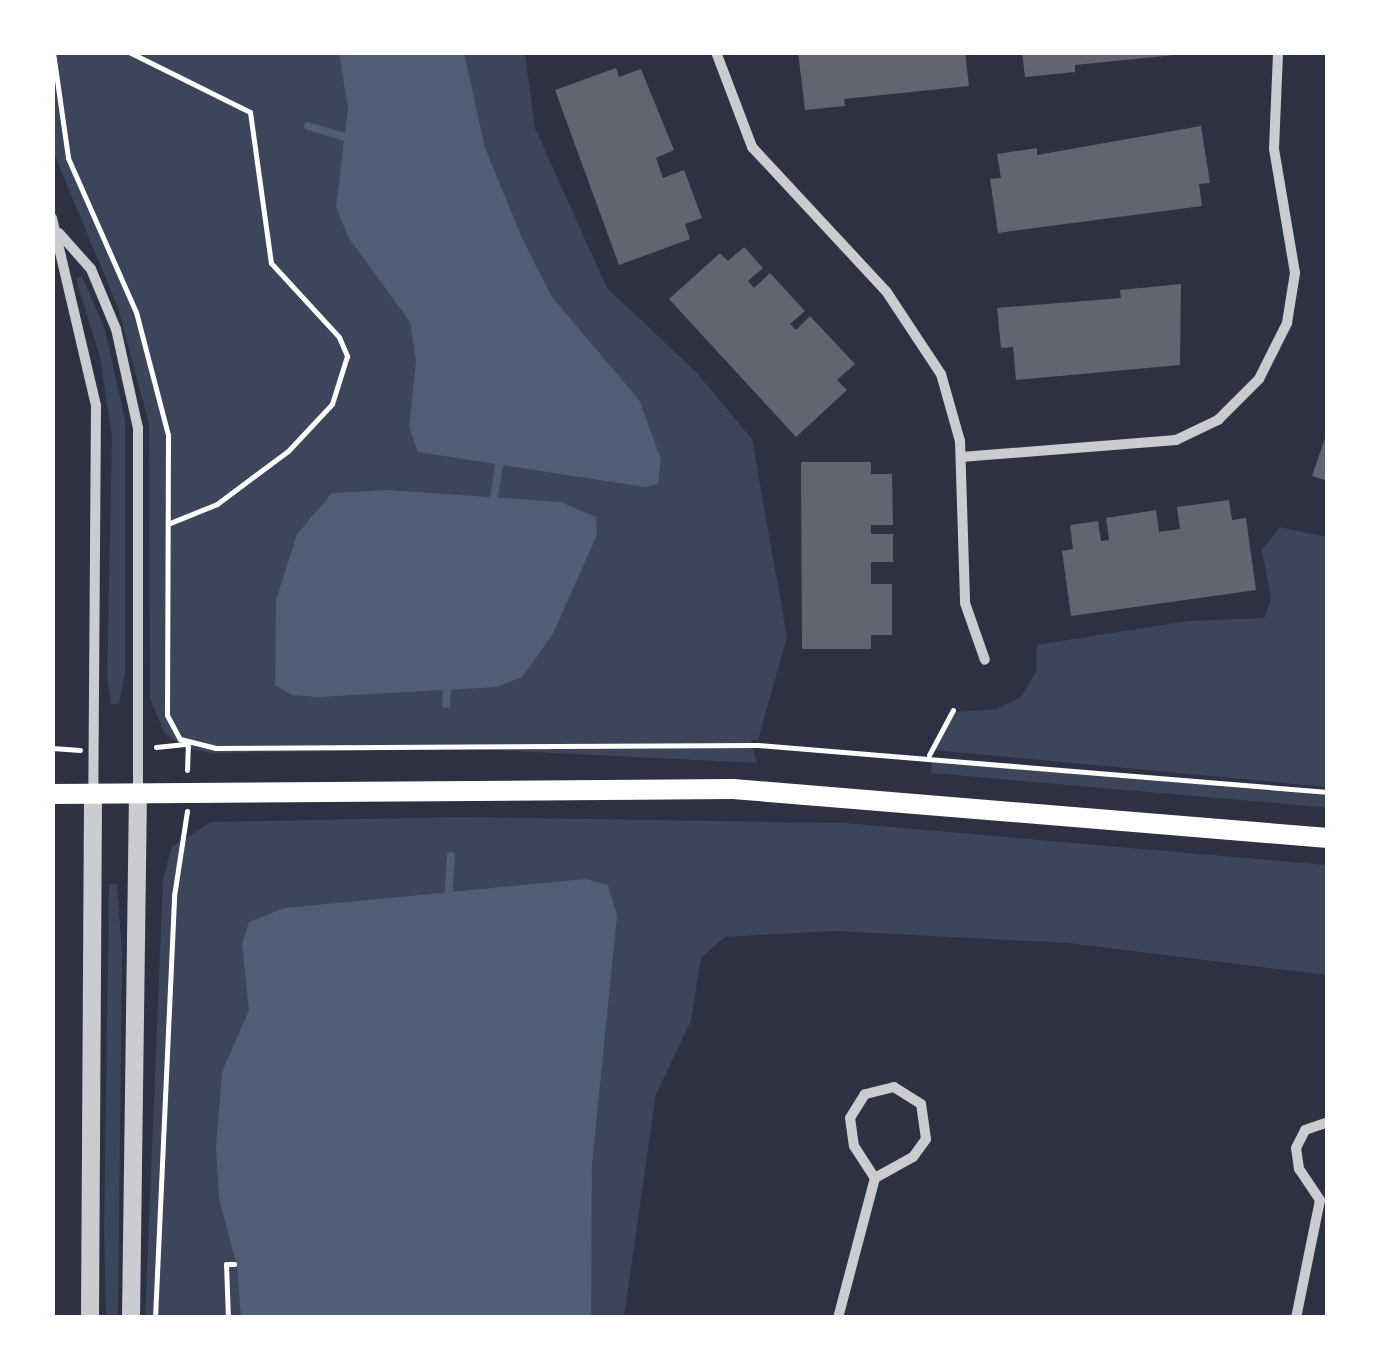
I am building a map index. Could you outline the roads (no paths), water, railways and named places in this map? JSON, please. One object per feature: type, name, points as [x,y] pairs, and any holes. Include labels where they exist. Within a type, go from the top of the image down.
[{"type":"main road","points":[[52,794],[734,788],[1328,838]]},
{"type":"street","points":[[716,52],[728,99],[759,157],[920,335],[953,404],[961,458],[964,592],[985,660]]},
{"type":"street","points":[[961,458],[1176,440],[1218,420],[1258,379],[1287,323],[1295,273],[1274,149],[1278,52]]},
{"type":"street","points":[[52,218],[96,406],[90,1318]]},
{"type":"street","points":[[58,232],[91,269],[116,329],[138,428],[131,1318]]},
{"type":"street","points":[[838,1318],[875,1178],[913,1157],[926,1139],[921,1104],[894,1087],[862,1096],[850,1118],[854,1146],[875,1178]]},
{"type":"street","points":[[1296,1318],[1324,1198],[1299,1169],[1296,1148],[1305,1130],[1328,1122]]},
{"type":"waterway","points":[[308,126],[351,139]]},
{"type":"waterway","points":[[493,504],[500,459]]},
{"type":"waterway","points":[[446,704],[448,683]]},
{"type":"waterway","points":[[448,901],[451,856]]}]
